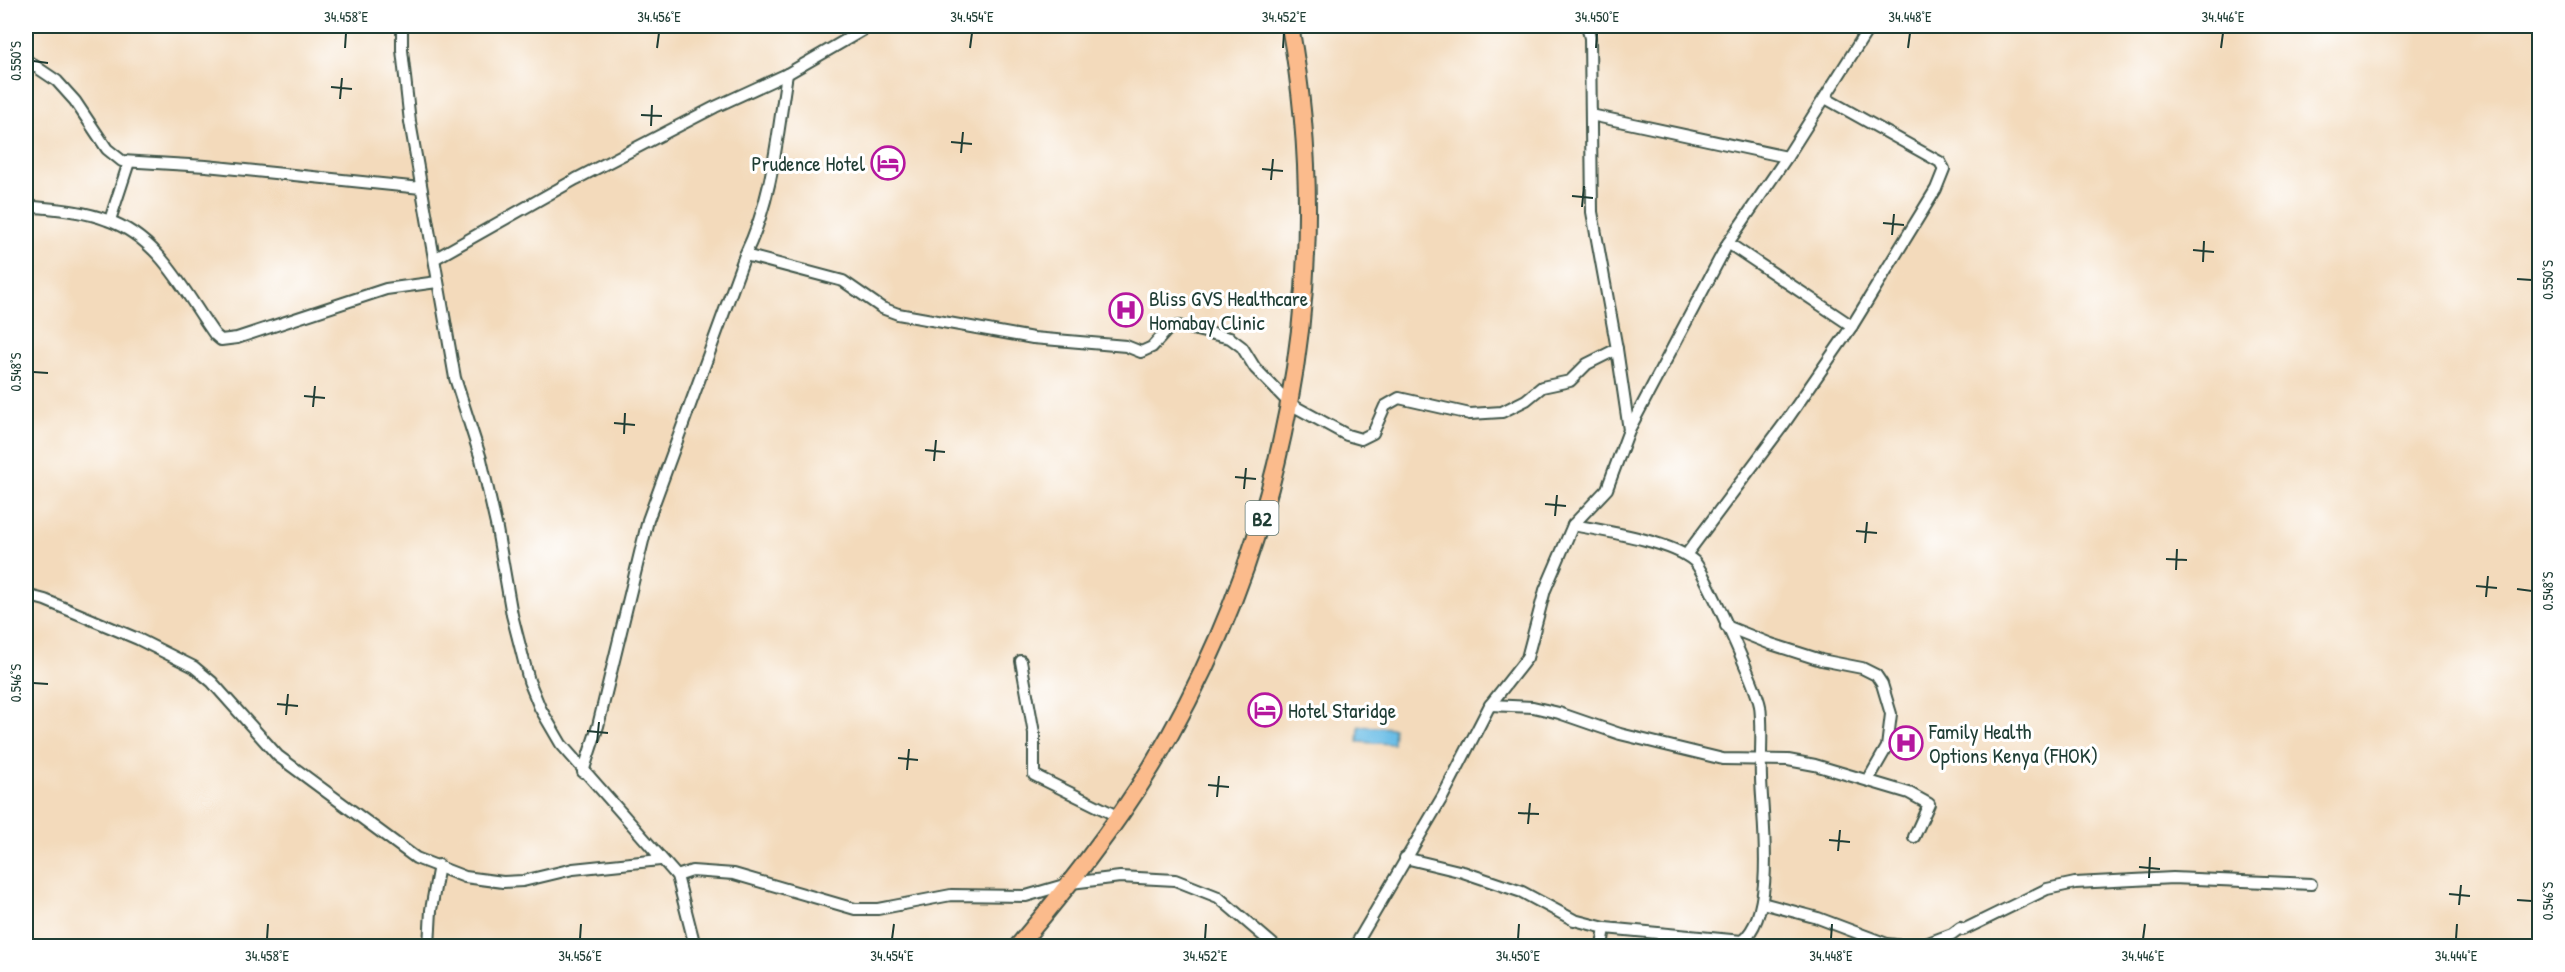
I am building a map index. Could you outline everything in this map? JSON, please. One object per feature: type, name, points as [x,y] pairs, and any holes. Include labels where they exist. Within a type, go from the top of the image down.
[{"type":"highway","name":"B2","points":[[1018,946],[1071,883],[1119,817],[1181,714],[1211,653],[1258,533],[1290,404],[1304,284],[1307,217],[1305,135],[1299,74],[1290,26]]},
{"type":"street","points":[[402,26],[404,74],[420,188],[436,258],[437,282],[455,378],[481,459],[497,529],[512,615],[530,681],[551,726],[583,772],[660,860],[677,876],[695,946]]},
{"type":"street","points":[[436,258],[576,179],[714,107],[787,74],[870,26]]},
{"type":"street","points":[[1587,26],[1590,38],[1592,212],[1629,430]]},
{"type":"street","points":[[1355,946],[1443,796],[1490,705],[1527,658],[1545,590],[1573,525],[1607,489],[1629,430],[1728,243],[1787,157],[1869,26]]},
{"type":"street","points":[[26,60],[57,81],[75,100],[116,158],[129,162],[206,166],[420,188]]},
{"type":"street","points":[[583,772],[598,726],[648,520],[745,255],[758,228],[775,159],[787,74]]},
{"type":"street","points":[[1686,555],[1784,424],[1852,326],[1936,189],[1944,169],[1940,162],[1825,98]]},
{"type":"street","points":[[1591,115],[1787,157]]},
{"type":"street","points":[[110,220],[129,162]]},
{"type":"street","points":[[26,206],[110,220],[147,242],[163,260],[215,335],[221,340],[237,338],[386,289],[437,282]]},
{"type":"street","points":[[1728,243],[1852,326]]},
{"type":"street","points":[[745,255],[843,281],[882,308],[898,314],[1033,338],[1126,346],[1141,352],[1152,347],[1169,328],[1179,326],[1216,332],[1242,347],[1255,368],[1290,404],[1347,435],[1361,439],[1373,433],[1385,406],[1392,401],[1407,399],[1470,414],[1502,412],[1526,400],[1542,387],[1570,381],[1587,364],[1617,349]]},
{"type":"street","points":[[1405,858],[1463,872],[1522,892],[1574,920],[1605,928],[1742,944],[1755,925],[1762,903],[1764,814],[1760,760],[1760,704],[1702,570],[1686,555],[1625,536],[1573,525]]},
{"type":"street","points":[[26,595],[45,600],[138,639],[194,667],[212,682],[278,756],[416,858],[465,877],[503,882],[523,882],[573,869],[660,860]]},
{"type":"street","points":[[1726,626],[1771,644],[1821,660],[1862,668],[1876,675],[1882,684],[1891,714],[1887,747],[1868,780]]},
{"type":"street","points":[[1021,661],[1034,733],[1034,775],[1119,817]]},
{"type":"street","points":[[1490,705],[1533,707],[1669,747],[1723,759],[1788,760],[1868,780],[1909,793],[1929,804],[1914,837]]},
{"type":"street","points":[[429,946],[431,910],[439,865]]},
{"type":"street","points":[[677,876],[692,871],[734,874],[855,909],[878,909],[951,895],[1026,896],[1071,883],[1120,877],[1175,880],[1193,885],[1218,897],[1275,946]]},
{"type":"street","points":[[1920,946],[1960,928],[1963,930],[2047,889],[2075,883],[2173,878],[2311,884]]},
{"type":"street","points":[[1762,903],[1818,918],[1887,944],[1905,946]]},
{"type":"street","points":[[1602,946],[1605,928]]},
{"type":"shaded area","name":"Bliss GVS Healthcare Homabay Clinic","points":[[1120,297],[1137,303],[1133,323],[1113,316]]},
{"type":"water","points":[[1359,726],[1394,728],[1393,744],[1358,742]]},
{"type":"place","name":"Prudence Hotel","points":[[888,163]]},
{"type":"place","name":"Bliss GVS Healthcare Homabay Clinic","points":[[1126,310]]},
{"type":"place","name":"Hotel Staridge","points":[[1265,710]]},
{"type":"place","name":"Family Health Options Kenya (FHOK)","points":[[1906,743]]}]
